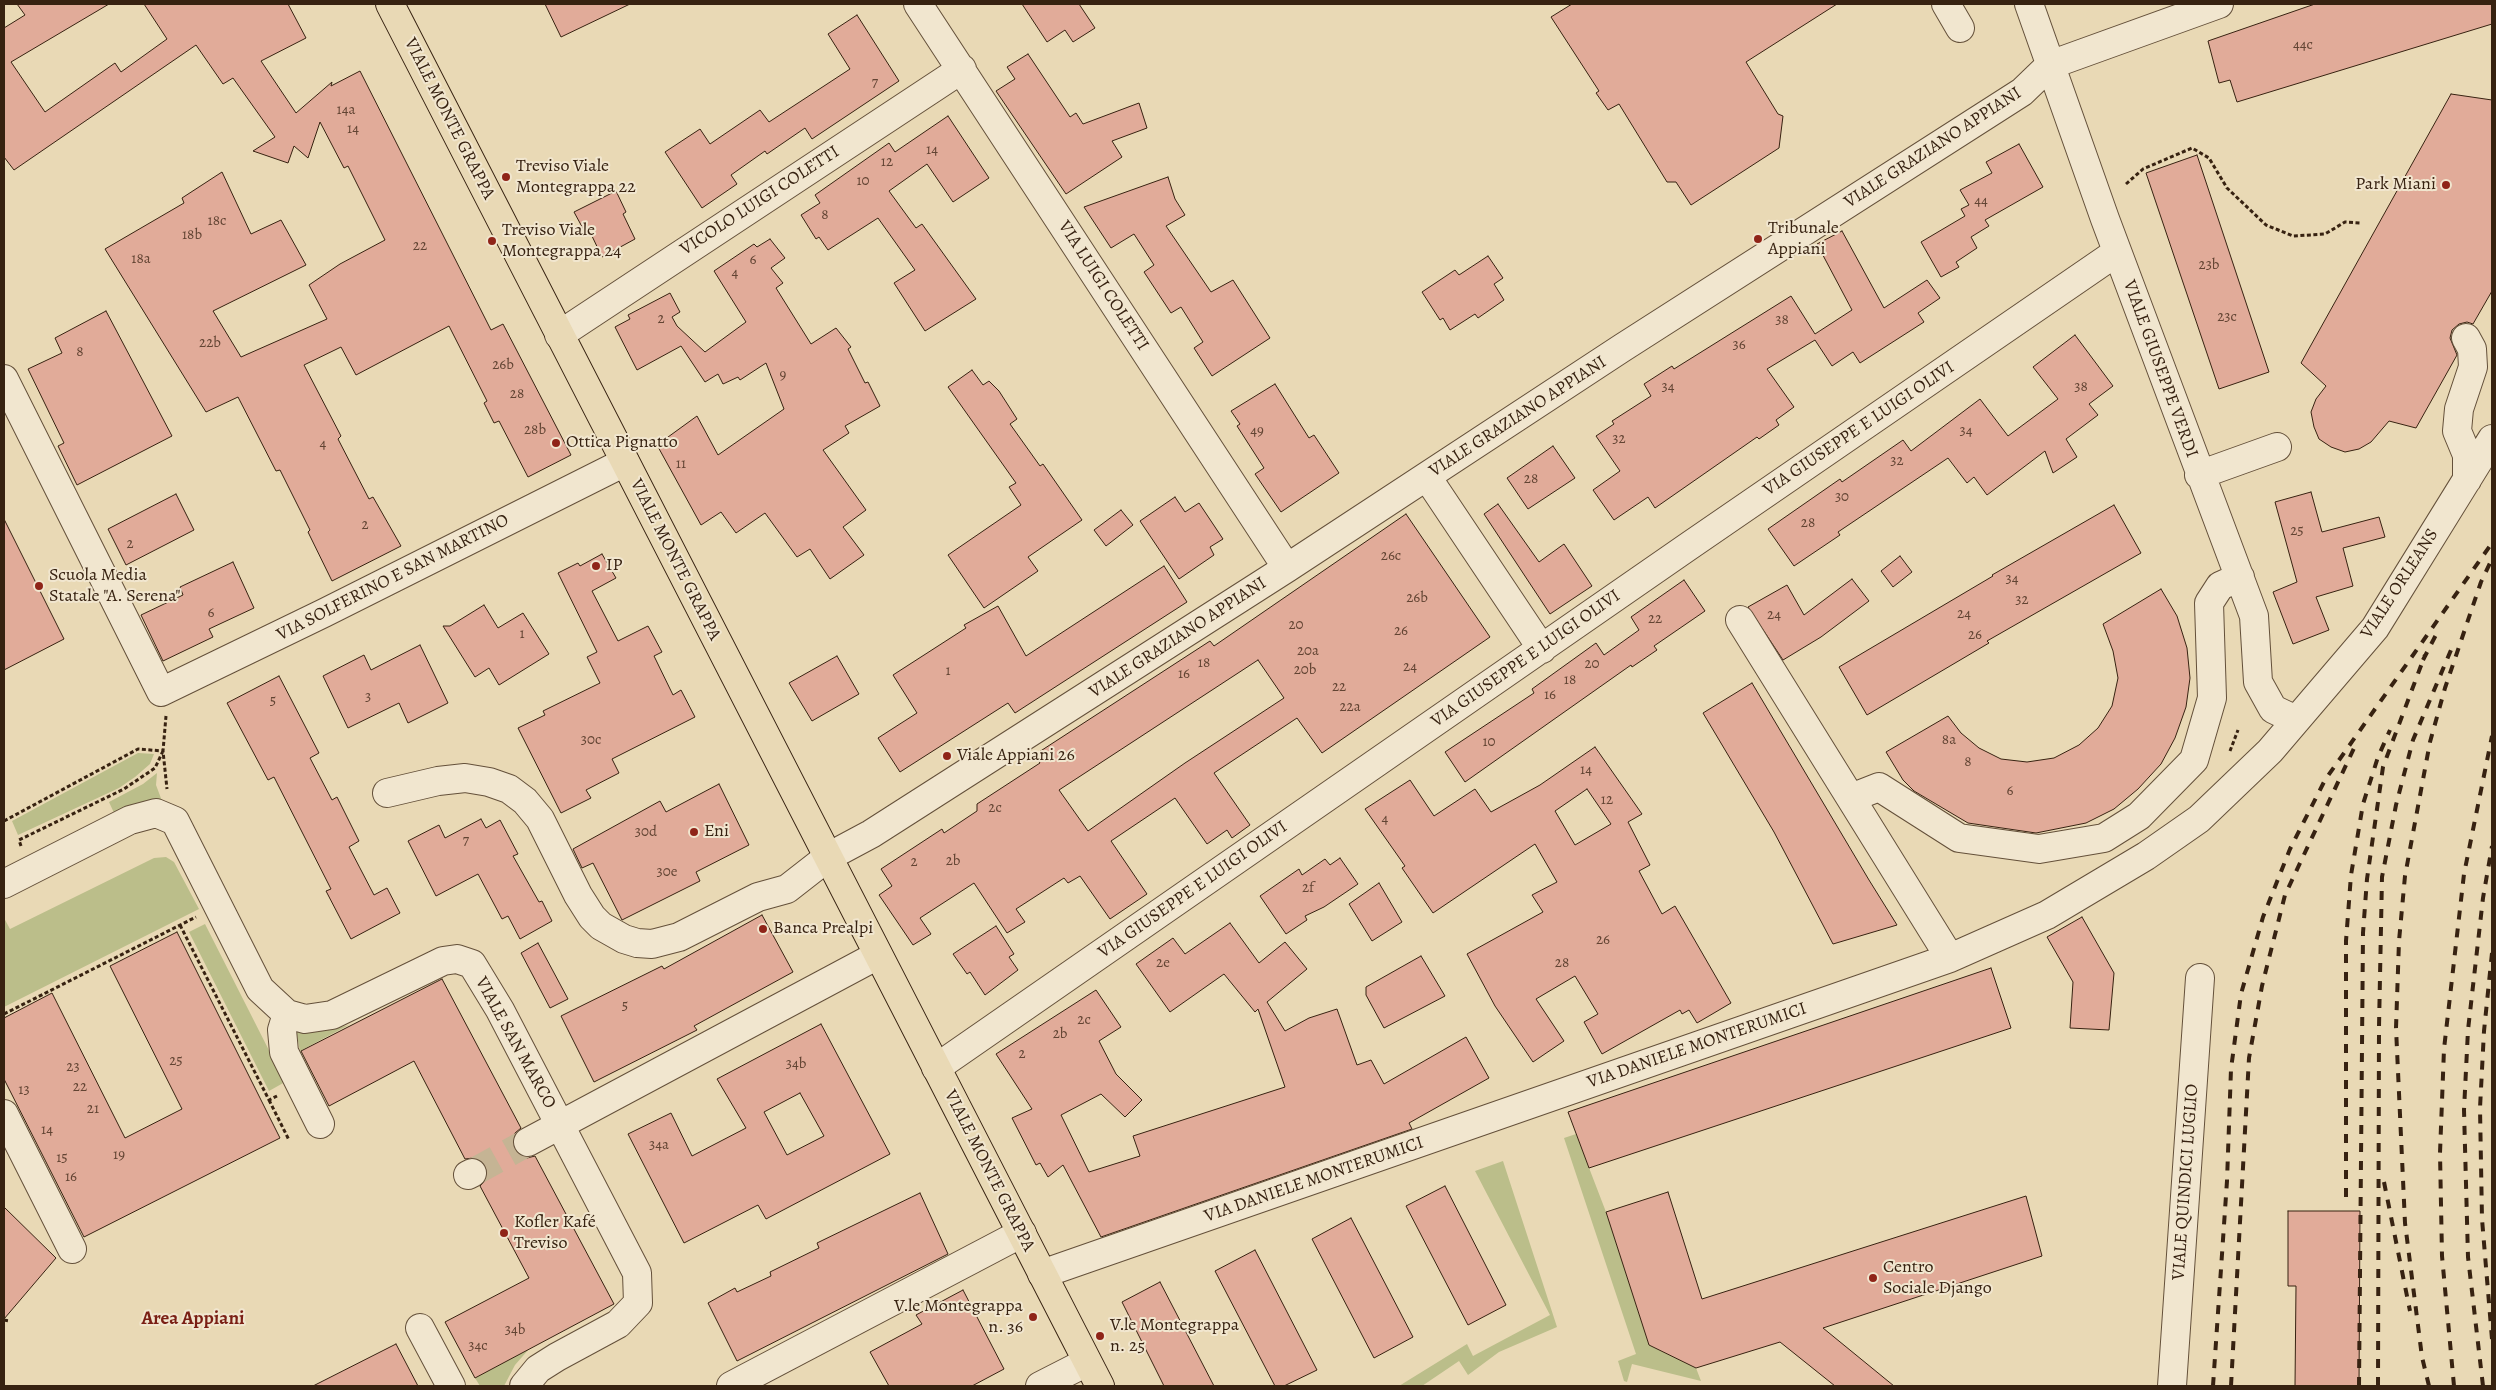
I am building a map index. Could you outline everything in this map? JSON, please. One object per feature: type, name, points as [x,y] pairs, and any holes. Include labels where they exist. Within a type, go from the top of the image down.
[{"type":"main road","name":"VIALE MONTE GRAPPA","points":[[390,4],[1100,1386]]},
{"type":"street","name":"VIA LUIGI COLETTI","points":[[918,4],[1287,568]]},
{"type":"street","points":[[1946,4],[1960,28]]},
{"type":"street","name":"VIALE GIUSEPPE VERDI","points":[[2029,4],[2117,252],[2199,475],[2254,616],[2258,682],[2272,709],[2296,720]]},
{"type":"street","name":"VIALE GRAZIANO APPIANI","points":[[388,793],[438,780],[465,778],[489,782],[509,789],[525,801],[540,819],[592,917],[612,933],[637,943],[652,944],[666,942],[758,897],[783,891],[828,857],[871,834],[1287,568],[1614,354],[2022,92],[2050,65],[2219,4]]},
{"type":"street","name":"VICOLO LUIGI COLETTI","points":[[559,335],[962,69]]},
{"type":"street","name":"VIA GIUSEPPE E LUIGI OLIVI","points":[[936,1068],[2117,252]]},
{"type":"street","points":[[2466,338],[2472,349],[2473,367],[2459,409],[2457,431],[2467,455],[2467,480]]},
{"type":"street","points":[[4,379],[161,692]]},
{"type":"street","name":"VIALE ORLEANS","points":[[2296,720],[2375,628],[2492,439]]},
{"type":"street","points":[[2199,475],[2277,447]]},
{"type":"street","name":"VIA SOLFERINO E SAN MARTINO","points":[[161,692],[324,613],[624,462]]},
{"type":"street","points":[[1427,477],[1542,649]]},
{"type":"street","points":[[1850,798],[1879,787],[1959,838],[2039,849],[2104,838],[2139,816],[2194,760],[2212,698],[2209,603],[2220,586],[2240,577]]},
{"type":"street","points":[[1740,620],[1950,958]]},
{"type":"street","name":"VIA DANIELE MONTERUMICI","points":[[1042,1274],[1950,958],[2047,915],[2146,856],[2200,819],[2270,751],[2296,720]]},
{"type":"street","points":[[4,884],[130,820],[156,813],[175,821],[260,989],[287,1014],[282,1030],[284,1052],[320,1124]]},
{"type":"street","points":[[528,1142],[878,955]]},
{"type":"street","name":"VIALE SAN MARCO","points":[[287,1014],[305,1019],[332,1015],[443,961],[457,959],[472,964],[500,1010],[637,1273],[638,1303],[618,1324],[538,1369],[524,1386]]},
{"type":"street","name":"VIALE QUINDICI LUGLIO","points":[[2172,1386],[2200,978]]},
{"type":"street","points":[[4,1114],[72,1249]]},
{"type":"street","points":[[731,1386],[1022,1233]]},
{"type":"street","points":[[420,1328],[451,1386]]},
{"type":"street","points":[[1040,1386],[1087,1362]]},
{"type":"path","points":[[2126,184],[2143,169],[2192,148],[2209,158],[2227,188],[2266,225],[2293,236],[2325,234],[2345,222],[2360,223]]},
{"type":"path","points":[[161,692],[166,714],[165,783],[175,821]]},
{"type":"path","points":[[4,821],[138,749],[164,751]]},
{"type":"path","points":[[24,850],[19,840],[124,789],[155,768],[164,751]]},
{"type":"path","points":[[4,1014],[218,905]]},
{"type":"path","points":[[180,925],[289,1140]]},
{"type":"path","points":[[269,1100],[300,1085]]},
{"type":"path","points":[[4,1320],[10,1321]]},
{"type":"green space","points":[[138,753],[154,754],[150,764],[119,788],[18,835],[12,821]]},
{"type":"green space","points":[[157,773],[156,785],[165,809],[115,815],[109,802],[143,784]]},
{"type":"green space","points":[[166,857],[174,862],[199,909],[4,1007],[4,918],[10,929],[154,858]]},
{"type":"green space","points":[[205,924],[285,1082],[269,1091],[189,932]]},
{"type":"green space","points":[[349,1025],[300,1051],[296,1031],[324,1031]]},
{"type":"green space","points":[[1576,1134],[1606,1212],[1649,1345],[1696,1368],[1701,1381],[1632,1364],[1627,1382],[1624,1381],[1618,1361],[1636,1354],[1564,1138]]},
{"type":"green space","points":[[1503,1161],[1557,1327],[1499,1352],[1468,1375],[1459,1361],[1422,1386],[1399,1386],[1467,1344],[1473,1356],[1550,1315],[1475,1171]]},
{"type":"green space","points":[[529,1349],[515,1365],[504,1386],[480,1386],[475,1378]]},
{"type":"building","points":[[17,4],[109,4],[11,62],[45,112],[115,63],[121,72],[167,39],[144,4],[288,4],[306,38],[261,61],[296,113],[332,82],[331,86],[360,71],[491,330],[503,324],[571,455],[528,477],[499,421],[494,423],[484,403],[487,401],[449,326],[356,375],[341,347],[304,365],[341,436],[338,439],[369,499],[373,497],[401,546],[332,581],[308,532],[310,530],[280,470],[276,471],[238,397],[206,412],[105,249],[184,203],[182,198],[222,172],[251,234],[281,220],[306,265],[213,311],[241,357],[327,319],[309,285],[340,264],[385,240],[348,166],[344,168],[320,122],[308,158],[294,146],[288,163],[253,151],[275,137],[233,78],[223,84],[196,45],[14,170],[4,157],[4,28],[25,15]]},
{"type":"building","points":[[545,4],[630,4],[561,37]]},
{"type":"building","points":[[1022,4],[1079,4],[1095,28],[1073,42],[1065,30],[1047,42]]},
{"type":"building","points":[[1572,4],[1837,4],[1746,62],[1778,114],[1783,116],[1779,148],[1691,205],[1676,182],[1667,182],[1619,104],[1608,110],[1596,93],[1599,91],[1551,17]]},
{"type":"building","points":[[2315,4],[2492,4],[2492,24],[2237,102],[2230,80],[2219,83],[2208,41]]},
{"type":"building","points":[[857,15],[899,81],[812,139],[805,128],[767,154],[765,151],[731,175],[737,184],[702,208],[665,152],[700,129],[710,144],[760,110],[769,122],[850,69],[828,34]]},
{"type":"building","points":[[1028,54],[1070,117],[1076,113],[1083,124],[1139,103],[1147,128],[1112,141],[1122,157],[1066,194],[996,91],[1015,79],[1007,67]]},
{"type":"building","name":"Park Miani","points":[[2451,94],[2492,100],[2492,291],[2473,324],[2467,322],[2459,324],[2452,330],[2450,338],[2457,355],[2416,428],[2389,421],[2371,442],[2359,449],[2345,452],[2331,447],[2319,439],[2311,412],[2316,399],[2326,386],[2301,363]]},
{"type":"building","points":[[948,116],[989,178],[953,202],[927,164],[889,191],[916,228],[922,224],[976,299],[925,331],[894,283],[915,270],[878,218],[828,250],[819,237],[816,239],[801,215],[820,203],[815,195],[889,143],[895,152]]},
{"type":"building","points":[[2019,144],[2043,187],[1985,220],[1989,226],[1971,237],[1977,248],[1956,262],[1959,267],[1941,277],[1921,242],[1965,216],[1961,209],[1969,205],[1960,190],[1992,173],[1986,162]]},
{"type":"building","points":[[2197,155],[2269,372],[2219,389],[2146,173]]},
{"type":"building","points":[[1168,177],[1175,199],[1185,215],[1166,226],[1211,292],[1233,280],[1270,338],[1212,376],[1194,348],[1203,342],[1181,307],[1171,313],[1144,272],[1154,265],[1134,234],[1111,248],[1084,207]]},
{"type":"building","points":[[616,191],[626,212],[623,214],[635,239],[602,257],[591,234],[587,236],[574,212]]},
{"type":"building","points":[[1842,231],[1884,308],[1927,280],[1940,298],[1918,313],[1924,322],[1860,363],[1853,352],[1832,366],[1815,340],[1767,369],[1794,407],[1776,420],[1779,425],[1759,439],[1757,437],[1655,508],[1648,497],[1614,520],[1593,490],[1620,471],[1596,436],[1614,424],[1612,421],[1651,396],[1644,384],[1672,366],[1674,369],[1791,296],[1815,334],[1852,310],[1817,244]]},
{"type":"building","points":[[770,239],[785,258],[771,268],[783,283],[776,288],[811,344],[836,328],[851,347],[848,349],[865,383],[868,382],[880,406],[845,426],[849,433],[823,450],[866,510],[843,527],[864,555],[830,579],[810,549],[797,557],[765,513],[736,533],[721,512],[701,525],[657,445],[697,416],[718,455],[784,409],[766,363],[740,380],[738,377],[723,384],[718,374],[705,382],[681,346],[637,370],[615,327],[630,319],[628,315],[670,293],[680,312],[672,317],[677,326],[705,352],[746,322],[714,271],[754,244],[757,247]]},
{"type":"building","points":[[1488,256],[1503,278],[1494,284],[1504,300],[1478,318],[1475,314],[1450,330],[1443,318],[1440,320],[1422,292],[1455,270],[1459,275]]},
{"type":"building","points":[[106,311],[172,436],[77,485],[58,446],[64,443],[28,369],[62,353],[55,338]]},
{"type":"building","points":[[2075,335],[2113,386],[2089,404],[2098,415],[2066,439],[2077,457],[2053,473],[2045,451],[1987,495],[1974,477],[1967,483],[1948,458],[1838,532],[1840,535],[1794,566],[1768,529],[1840,479],[1842,482],[1903,440],[1911,451],[1980,399],[2008,436],[2058,399],[2033,367]]},
{"type":"building","points":[[972,370],[983,385],[989,381],[999,391],[1017,419],[1010,424],[1040,466],[1043,464],[1082,520],[1028,557],[1038,571],[984,608],[948,555],[1021,505],[1009,487],[1016,483],[948,387]]},
{"type":"building","points":[[1275,384],[1309,438],[1314,435],[1339,473],[1281,512],[1255,474],[1264,468],[1237,426],[1240,424],[1231,411]]},
{"type":"building","points":[[1553,446],[1575,478],[1528,509],[1507,478]]},
{"type":"building","points":[[2311,492],[2322,532],[2379,517],[2385,537],[2343,548],[2353,586],[2316,597],[2329,630],[2293,644],[2273,592],[2297,582],[2275,502]]},
{"type":"building","points":[[176,494],[194,530],[126,565],[108,529]]},
{"type":"building","points":[[1175,497],[1185,512],[1199,503],[1223,539],[1210,547],[1214,555],[1179,579],[1140,521]]},
{"type":"building","points":[[1498,504],[1539,562],[1564,544],[1592,586],[1550,614],[1484,514]]},
{"type":"building","points":[[2114,505],[2141,553],[1987,641],[1989,643],[1867,715],[1839,667],[1992,575]]},
{"type":"building","points":[[1121,510],[1133,525],[1106,546],[1094,530]]},
{"type":"building","points":[[1406,514],[1490,637],[1322,753],[1297,718],[1214,773],[1250,825],[1232,838],[1227,830],[1207,844],[1175,798],[1111,841],[1147,894],[1110,919],[1080,876],[1068,883],[1064,878],[1016,909],[1025,922],[1007,933],[974,883],[920,918],[931,934],[913,945],[879,895],[892,886],[881,869],[942,829],[944,833],[977,811],[977,804],[1040,763],[1038,760],[1042,757],[1039,752],[1210,641],[1214,646]],"holes":[[[1258,660],[1284,698],[1185,763],[1088,831],[1059,790]]]},
{"type":"building","points":[[4,519],[64,639],[4,670]]},
{"type":"building","points":[[602,554],[616,578],[592,591],[618,641],[648,626],[662,652],[654,656],[673,695],[681,690],[695,717],[612,759],[619,773],[586,790],[591,798],[561,813],[518,728],[545,715],[543,711],[600,683],[587,657],[597,652],[558,573],[578,563],[580,566]]},
{"type":"building","points":[[1900,556],[1912,572],[1893,587],[1881,571]]},
{"type":"building","points":[[233,562],[254,608],[209,629],[213,637],[163,661],[141,615],[183,595],[180,587]]},
{"type":"building","points":[[1164,566],[1187,602],[1015,713],[1008,703],[900,772],[878,738],[917,713],[893,675],[966,628],[964,625],[998,606],[1026,656]]},
{"type":"building","points":[[1852,579],[1869,601],[1821,637],[1783,660],[1748,607],[1787,585],[1804,615]]},
{"type":"building","points":[[1684,580],[1705,611],[1654,646],[1657,650],[1632,667],[1631,665],[1465,782],[1445,752],[1534,693],[1532,689],[1596,643],[1604,655],[1639,630],[1631,617]]},
{"type":"building","points":[[2161,589],[2177,616],[2187,648],[2190,678],[2186,707],[2175,738],[2161,764],[2138,789],[2114,809],[2086,823],[2036,833],[1968,823],[1914,791],[1903,780],[1886,752],[1948,716],[1961,733],[1979,748],[2001,759],[2027,762],[2054,758],[2079,745],[2098,728],[2112,706],[2118,678],[2113,651],[2103,624]]},
{"type":"building","points":[[484,605],[498,628],[523,613],[549,654],[499,685],[489,668],[475,677],[443,626],[450,626]]},
{"type":"building","points":[[420,645],[448,703],[408,723],[399,703],[348,728],[323,676],[364,655],[371,670]]},
{"type":"building","points":[[837,656],[859,694],[812,721],[789,683]]},
{"type":"building","points":[[279,676],[319,753],[310,758],[332,800],[337,797],[359,841],[349,847],[374,895],[387,888],[400,913],[351,939],[326,891],[331,889],[274,777],[268,780],[227,703]]},
{"type":"building","points":[[1752,683],[1897,925],[1833,944],[1774,832],[1703,713]]},
{"type":"building","points":[[1595,747],[1642,814],[1628,822],[1650,865],[1639,871],[1662,914],[1675,906],[1731,1003],[1697,1023],[1689,1010],[1682,1014],[1680,1010],[1602,1054],[1584,1022],[1598,1014],[1575,976],[1536,999],[1564,1041],[1533,1062],[1495,1006],[1467,954],[1543,912],[1532,895],[1557,882],[1535,844],[1433,913],[1402,868],[1405,866],[1365,809],[1410,780],[1434,816],[1475,789],[1491,812],[1540,785]],"holes":[[[1587,789],[1611,824],[1575,845],[1555,811]]]},
{"type":"building","points":[[719,784],[749,845],[696,872],[700,881],[622,920],[593,863],[582,868],[573,849],[660,801],[666,812]]},
{"type":"building","points":[[481,819],[486,828],[500,820],[518,854],[513,856],[539,902],[542,901],[552,921],[520,939],[508,916],[502,919],[478,874],[436,896],[408,841],[439,825],[445,838]]},
{"type":"building","points":[[1340,858],[1358,884],[1324,907],[1305,916],[1307,920],[1286,934],[1260,896],[1299,869],[1302,875],[1325,859],[1330,865]]},
{"type":"building","points":[[1379,883],[1402,922],[1372,941],[1349,904]]},
{"type":"building","points":[[762,915],[793,972],[694,1026],[697,1030],[594,1082],[561,1016],[662,966],[664,969]]},
{"type":"building","points":[[2082,917],[2114,973],[2109,1030],[2070,1028],[2073,982],[2047,937]]},
{"type":"building","points":[[1230,923],[1259,963],[1285,942],[1307,969],[1267,1002],[1285,1031],[1309,1018],[1337,1009],[1357,1065],[1371,1060],[1384,1084],[1466,1037],[1489,1078],[1409,1123],[1412,1129],[1101,1237],[1063,1165],[1048,1177],[1040,1163],[1036,1165],[1012,1118],[1032,1109],[996,1054],[1096,990],[1121,1027],[1099,1041],[1116,1074],[1142,1100],[1125,1117],[1101,1094],[1061,1115],[1089,1172],[1140,1156],[1133,1136],[1285,1087],[1258,1009],[1255,1012],[1224,974],[1170,1012],[1136,964],[1173,938],[1185,954]]},
{"type":"building","points":[[996,926],[1014,954],[1009,957],[1018,970],[985,995],[970,972],[967,974],[953,954]]},
{"type":"building","points":[[177,932],[280,1138],[84,1237],[4,1079],[4,1018],[52,993],[125,1138],[182,1109],[110,966]]},
{"type":"building","points":[[538,943],[568,999],[550,1008],[521,953]]},
{"type":"building","points":[[1421,956],[1445,996],[1384,1028],[1366,995],[1366,987]]},
{"type":"building","points":[[1991,968],[2011,1028],[1589,1168],[1568,1112]]},
{"type":"building","points":[[442,979],[521,1128],[515,1133],[512,1141],[514,1150],[519,1155],[527,1158],[535,1156],[614,1304],[475,1378],[445,1322],[529,1278],[480,1186],[488,1174],[486,1166],[480,1160],[473,1158],[465,1159],[414,1061],[329,1106],[301,1051]]},
{"type":"building","points":[[821,1024],[890,1154],[766,1219],[758,1205],[684,1243],[628,1134],[671,1113],[692,1156],[746,1128],[717,1079]],"holes":[[[800,1093],[824,1136],[787,1155],[764,1112]]]},
{"type":"building","points":[[1445,1186],[1506,1305],[1468,1325],[1406,1206]]},
{"type":"building","name":"Centro Sociale Django","points":[[1668,1192],[1702,1299],[2026,1196],[2042,1256],[1823,1328],[1894,1386],[1835,1386],[1780,1342],[1696,1368],[1649,1345],[1606,1212]]},
{"type":"building","points":[[920,1193],[948,1254],[737,1361],[708,1303],[735,1288],[737,1292],[771,1276],[770,1272],[819,1248],[817,1243]]},
{"type":"building","points":[[4,1207],[56,1258],[4,1319]]},
{"type":"building","points":[[2288,1211],[2360,1211],[2359,1386],[2295,1386],[2296,1286],[2288,1286]]},
{"type":"building","points":[[1351,1218],[1413,1337],[1374,1358],[1312,1239]]},
{"type":"building","points":[[1255,1250],[1317,1370],[1284,1386],[1275,1386],[1215,1271]]},
{"type":"building","points":[[1160,1282],[1214,1386],[1164,1386],[1122,1302]]},
{"type":"building","points":[[963,1290],[1004,1369],[972,1386],[889,1386],[870,1352],[922,1324],[916,1315]]},
{"type":"building","points":[[396,1344],[418,1386],[313,1386]]},
{"type":"tunnel","points":[[472,1173],[528,1142]]},
{"type":"railway","points":[[2213,1386],[2227,1181],[2231,1069],[2241,994],[2263,917],[2290,849],[2325,780],[2492,543]]},
{"type":"railway","points":[[2429,1386],[2422,1357],[2405,1223],[2396,1028],[2399,941],[2405,876],[2430,742],[2445,688],[2481,582],[2492,559]]},
{"type":"railway","points":[[2423,660],[2439,629]]},
{"type":"railway","points":[[2378,1386],[2379,1027],[2382,877],[2396,805],[2413,740],[2451,650]]},
{"type":"railway","points":[[2359,1386],[2363,933],[2367,879],[2383,767],[2425,655]]},
{"type":"railway","points":[[2346,1197],[2346,941],[2351,875],[2363,804],[2378,757],[2390,730]]},
{"type":"railway","points":[[2454,1386],[2442,1256],[2440,1153],[2444,1049],[2464,874],[2492,736]]},
{"type":"railway","points":[[2231,1386],[2249,1058],[2262,986],[2285,895],[2355,746]]},
{"type":"railway","points":[[2483,1386],[2468,1257],[2464,1110],[2468,1030],[2483,898],[2492,846]]},
{"type":"railway","points":[[2492,953],[2484,1031],[2480,1108],[2482,1219],[2492,1339]]},
{"type":"railway","points":[[2384,1182],[2410,1311]]},
{"type":"place","name":"Treviso Viale Montegrappa 22","points":[[506,177]]},
{"type":"place","name":"Park Miani","points":[[2446,185]]},
{"type":"place","name":"Tribunale Appiani","points":[[1758,239]]},
{"type":"place","name":"Treviso Viale Montegrappa 24","points":[[492,241]]},
{"type":"place","name":"Ottica Pignatto","points":[[556,443]]},
{"type":"place","name":"IP","points":[[596,566]]},
{"type":"place","name":"Scuola Media Statale \"A. Serena\"","points":[[39,586]]},
{"type":"place","name":"Viale Appiani 26","points":[[947,756]]},
{"type":"place","name":"Eni","points":[[694,832]]},
{"type":"place","name":"Banca Prealpi","points":[[763,929]]},
{"type":"place","name":"Kofler Kafé Treviso","points":[[504,1233]]},
{"type":"place","name":"Centro Sociale Django","points":[[1873,1278]]},
{"type":"place","name":"V.le Montegrappa n. 36","points":[[1033,1317]]},
{"type":"place","name":"V.le Montegrappa n. 25","points":[[1100,1336]]},
{"type":"district","name":"Area Appiani","points":[[193,1319]]}]
